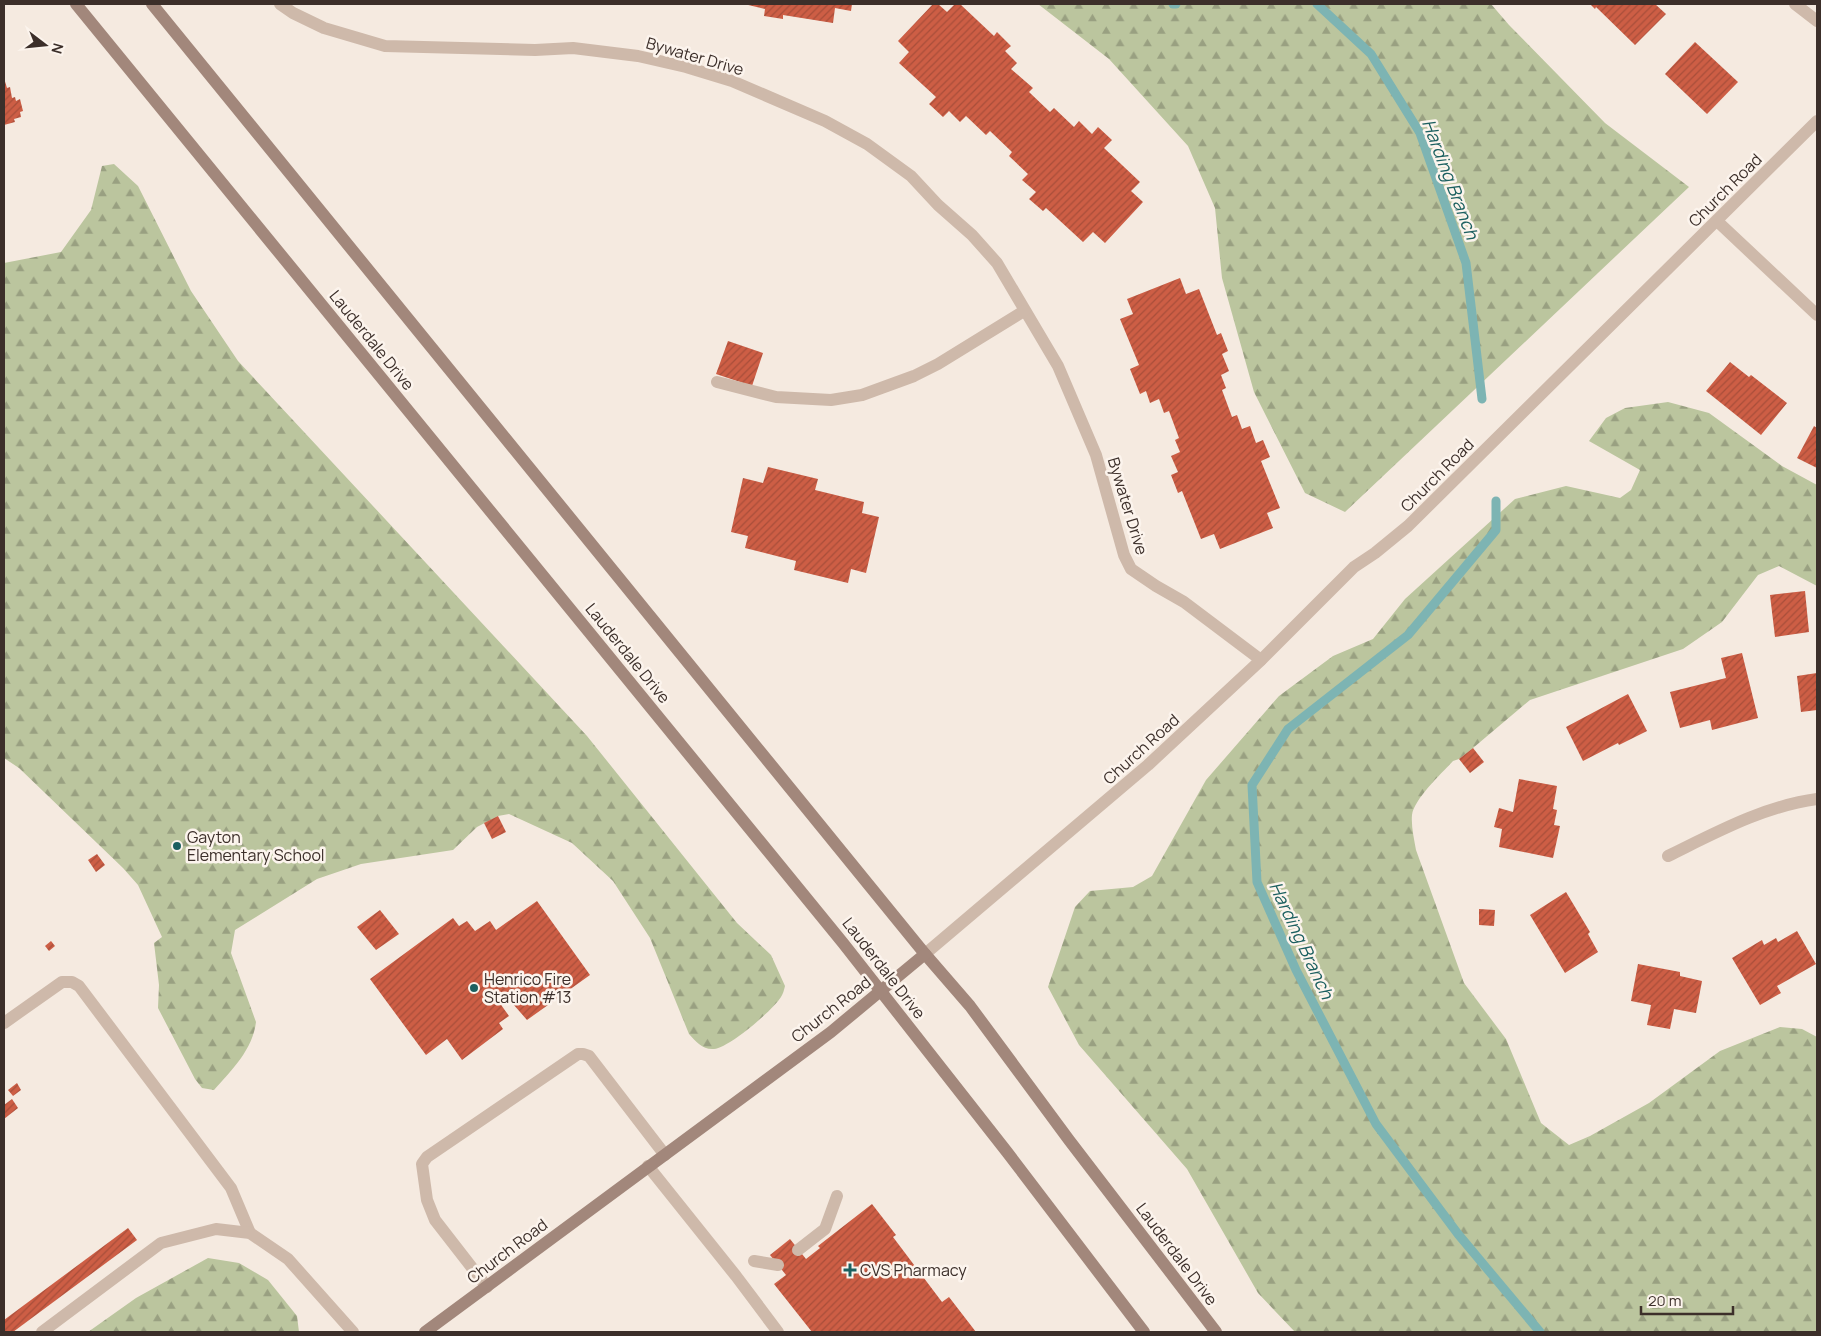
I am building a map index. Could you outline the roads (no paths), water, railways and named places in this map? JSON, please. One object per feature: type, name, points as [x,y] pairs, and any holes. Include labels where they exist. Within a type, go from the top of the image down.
[{"type":"main road","name":"Lauderdale Drive","points":[[76,4],[882,991],[1144,1332]]},
{"type":"main road","name":"Lauderdale Drive","points":[[152,4],[925,954],[970,1006],[1069,1140],[1216,1332]]},
{"type":"main road","name":"Church Road","points":[[425,1332],[831,1032],[925,954]]},
{"type":"street","name":"Bywater Drive","points":[[280,4],[293,13],[324,28],[386,46],[535,50],[573,48],[638,56],[686,67],[732,81],[825,121],[867,144],[911,176],[938,205],[972,235],[997,263],[1058,366],[1096,455],[1124,555],[1132,568],[1156,586],[1184,602],[1261,660]]},
{"type":"street","points":[[1795,4],[1817,22]]},
{"type":"street","name":"Church Road","points":[[925,954],[1148,765],[1261,660],[1354,567],[1375,553],[1408,526],[1817,121]]},
{"type":"street","points":[[1717,220],[1817,315]]},
{"type":"street","points":[[716,382],[776,397],[831,400],[862,395],[914,376],[938,364],[1024,311]]},
{"type":"street","points":[[1668,856],[1740,821],[1802,801],[1817,799]]},
{"type":"street","points":[[4,1023],[62,982],[72,982],[79,986],[231,1188],[250,1233]]},
{"type":"street","points":[[487,1287],[435,1220],[427,1200],[424,1182],[422,1164],[427,1157],[578,1054],[589,1056],[665,1155]]},
{"type":"street","points":[[648,1166],[778,1332]]},
{"type":"street","points":[[798,1250],[825,1229],[837,1196]]},
{"type":"street","points":[[42,1332],[161,1242],[216,1229],[250,1233],[288,1259],[353,1332]]},
{"type":"street","points":[[754,1261],[778,1265]]},
{"type":"waterway","name":"Harding Branch","points":[[1317,4],[1371,54],[1420,133],[1466,263],[1482,399]]},
{"type":"waterway","name":"Harding Branch","points":[[1496,501],[1496,530],[1408,635],[1288,729],[1252,785],[1257,882],[1296,970],[1376,1124],[1458,1234],[1540,1332]]},
{"type":"place","name":"Gayton Elementary School","points":[[177,846]]},
{"type":"place","name":"Henrico Fire Station #13","points":[[474,988]]},
{"type":"place","name":"CVS Pharmacy","points":[[850,1270]]}]
